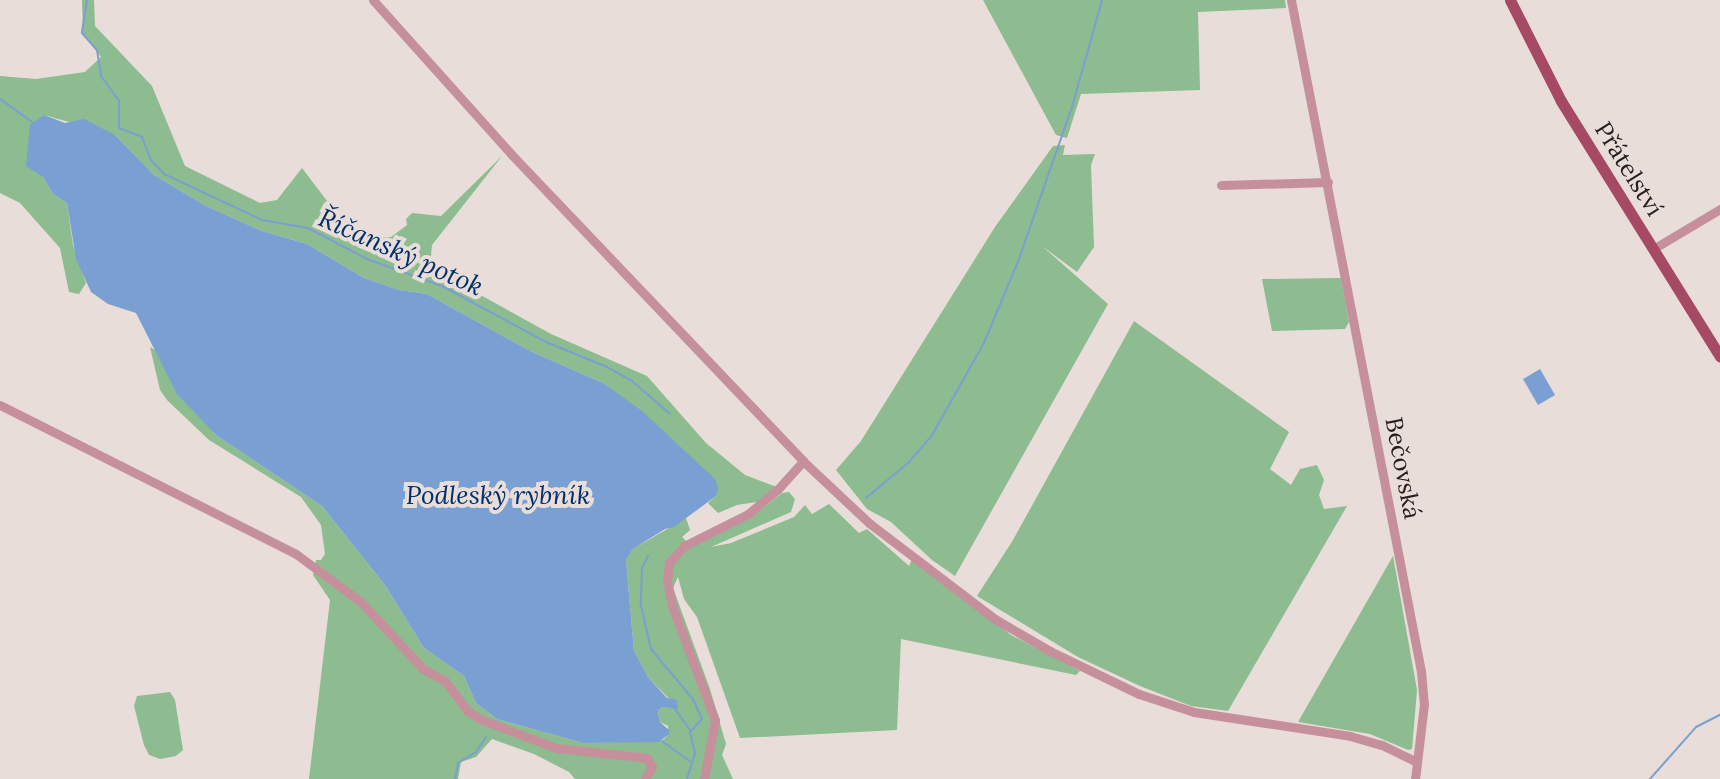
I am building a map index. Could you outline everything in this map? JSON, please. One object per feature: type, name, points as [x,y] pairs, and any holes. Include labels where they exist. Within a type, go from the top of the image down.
[{"type":"main road","name":"Přátelství","points":[[1510,0],[1561,101],[1720,356]]},
{"type":"street","points":[[373,0],[512,155],[803,461],[869,523],[995,619],[1050,651],[1139,694],[1194,712],[1350,736],[1382,745],[1417,762]]},
{"type":"street","name":"Bečovská","points":[[1291,0],[1421,671],[1424,704],[1415,779]]},
{"type":"street","points":[[1221,185],[1328,182]]},
{"type":"street","points":[[1653,249],[1720,209]]},
{"type":"street","points":[[0,405],[296,554],[361,602],[423,669],[452,687],[461,703],[480,719],[556,748],[647,758],[652,767],[645,779]]},
{"type":"street","points":[[704,779],[715,720],[673,609],[667,580],[669,563],[684,546],[748,514],[778,489],[803,461]]},
{"type":"green space","points":[[82,0],[94,0],[95,26],[152,86],[185,166],[260,203],[277,200],[302,168],[340,218],[379,237],[391,237],[407,225],[406,219],[412,213],[441,216],[502,156],[432,245],[430,267],[551,334],[647,376],[706,443],[745,475],[777,487],[763,501],[737,505],[718,513],[708,503],[716,496],[651,420],[603,383],[530,351],[427,294],[399,290],[364,278],[307,244],[262,231],[206,206],[154,175],[115,135],[44,115],[43,177],[53,194],[67,203],[73,245],[86,283],[79,294],[69,292],[60,248],[20,203],[0,193],[0,76],[36,79],[85,72],[101,57],[83,33]]},
{"type":"green space","points":[[983,0],[1285,0],[1286,8],[1198,12],[1200,90],[1081,94],[1067,138],[1056,135]]},
{"type":"green space","points":[[1065,145],[1063,155],[1095,154],[1091,165],[1094,247],[1077,272],[1042,246],[1108,304],[955,576],[932,560],[891,522],[867,509],[836,470],[861,441],[995,227],[1053,146]]},
{"type":"green space","points":[[1341,278],[1349,322],[1345,329],[1272,331],[1262,279]]},
{"type":"green space","points":[[1134,321],[1289,432],[1270,469],[1291,485],[1300,469],[1317,465],[1324,480],[1319,495],[1324,509],[1347,506],[1228,711],[1191,706],[1140,686],[1078,657],[977,596],[1013,540]]},
{"type":"green space","points":[[150,347],[158,352],[189,405],[216,435],[322,506],[385,585],[424,648],[464,676],[476,703],[497,719],[583,743],[662,741],[668,735],[668,726],[660,722],[658,711],[662,707],[678,708],[648,677],[634,651],[626,560],[633,549],[686,518],[690,530],[682,537],[690,545],[750,518],[782,493],[789,492],[795,499],[791,512],[711,547],[731,543],[794,517],[805,505],[812,514],[829,504],[859,533],[867,529],[909,566],[912,559],[1011,635],[1080,671],[1076,675],[901,639],[897,730],[740,738],[697,617],[684,599],[678,577],[673,588],[710,689],[726,744],[722,755],[733,779],[575,779],[569,772],[534,754],[492,739],[476,757],[461,762],[458,779],[309,779],[330,600],[313,575],[316,560],[321,560],[325,554],[321,525],[301,497],[209,440],[167,400],[160,390]]},
{"type":"green space","points":[[1393,556],[1417,690],[1412,749],[1408,750],[1370,734],[1298,722]]},
{"type":"green space","points":[[170,692],[175,700],[183,750],[176,756],[160,759],[149,755],[144,745],[134,706],[137,696]]},
{"type":"water","name":"Podleský rybník","points":[[44,115],[65,123],[84,119],[115,135],[154,175],[206,206],[262,231],[307,244],[364,278],[399,290],[427,294],[530,351],[603,383],[642,411],[715,479],[718,488],[716,496],[674,527],[665,529],[633,549],[626,560],[634,651],[648,677],[667,698],[677,700],[678,709],[662,707],[658,711],[660,722],[670,731],[668,735],[659,742],[583,743],[497,719],[476,703],[464,676],[424,648],[385,585],[322,506],[216,435],[177,394],[136,313],[108,304],[91,292],[76,259],[67,203],[53,194],[43,177],[26,166],[30,125]]},
{"type":"water","points":[[1540,369],[1555,395],[1538,405],[1523,379]]},
{"type":"waterway","name":"Říčanský potok","points":[[87,0],[82,33],[97,50],[101,76],[119,101],[119,128],[142,137],[151,160],[164,174],[262,220],[308,228],[367,259],[442,286],[546,342],[607,367],[632,381],[670,414]]},
{"type":"waterway","points":[[866,498],[908,463],[931,437],[984,343],[1019,259],[1072,107],[1102,0]]},
{"type":"waterway","points":[[0,99],[35,124]]},
{"type":"waterway","name":"Říčanský potok","points":[[648,556],[642,568],[641,606],[651,649],[693,699],[702,719],[690,732],[695,753],[687,779]]},
{"type":"waterway","points":[[673,706],[690,730]]},
{"type":"waterway","points":[[1650,779],[1696,727],[1720,715]]},
{"type":"waterway","points":[[455,779],[458,763],[476,752],[486,737]]},
{"type":"waterway","points":[[662,741],[690,761]]}]
